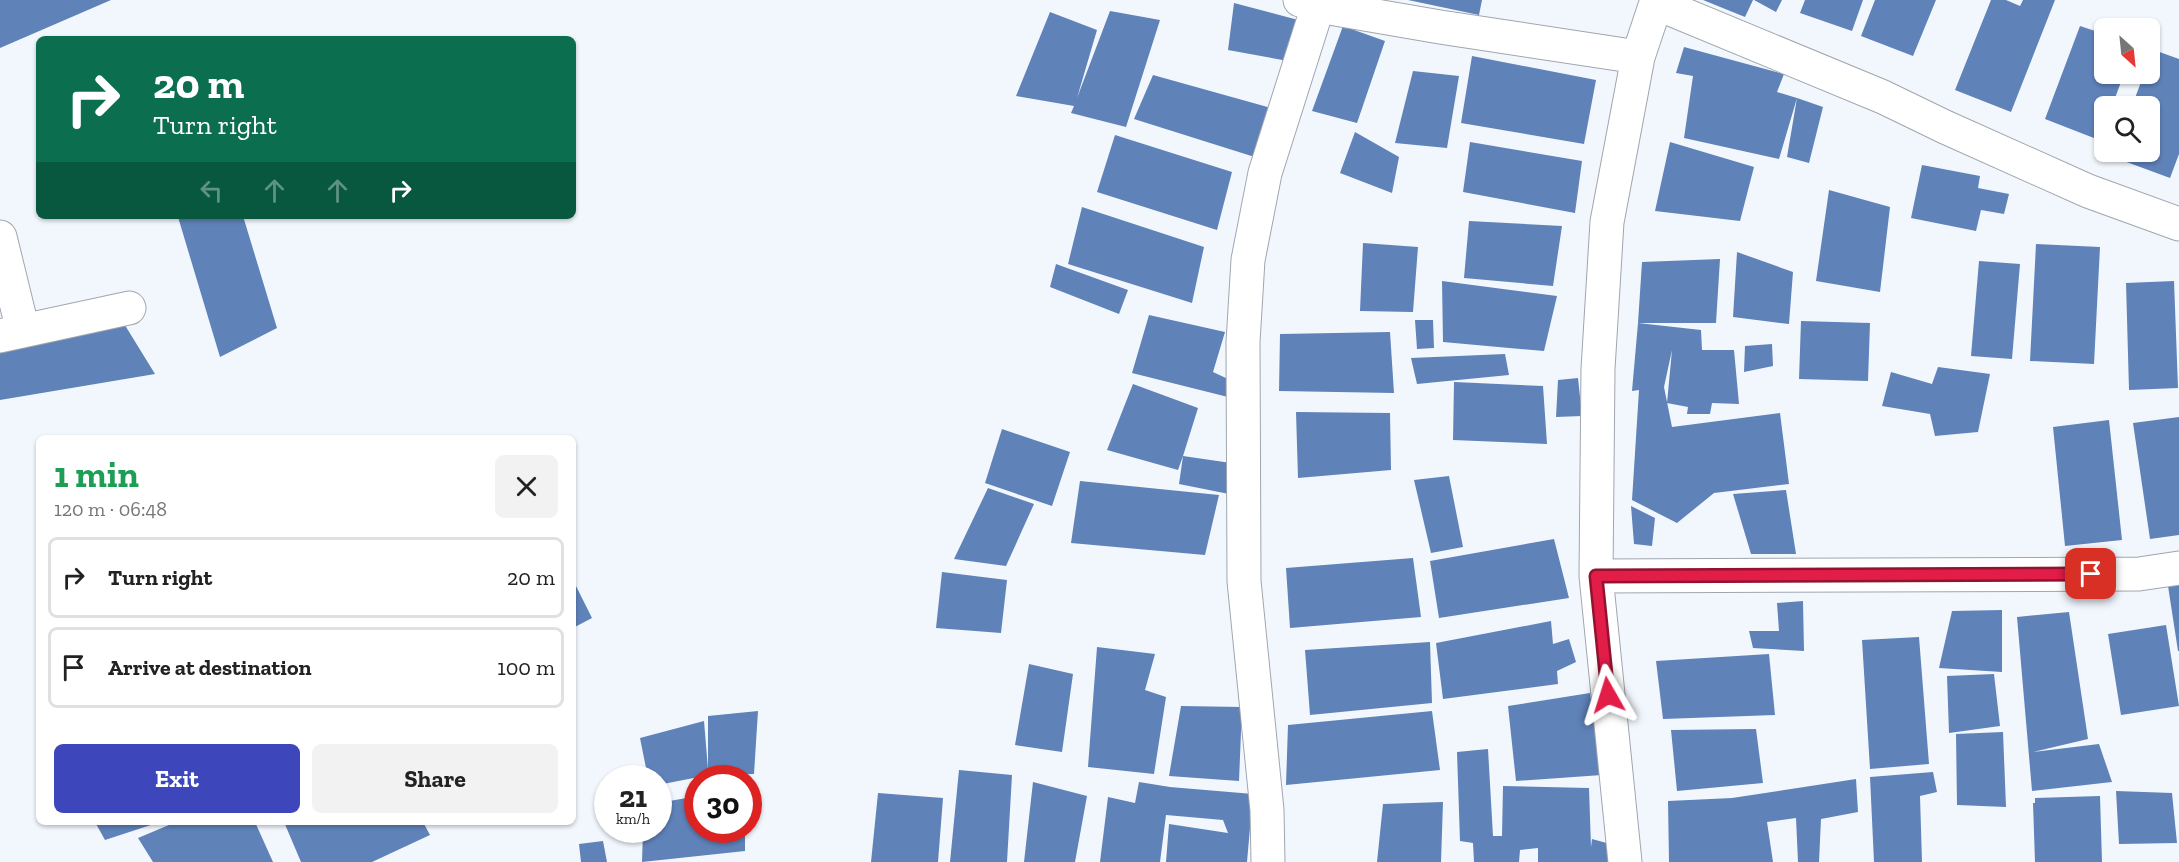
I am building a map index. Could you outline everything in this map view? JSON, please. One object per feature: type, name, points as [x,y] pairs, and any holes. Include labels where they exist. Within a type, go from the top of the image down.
[{"type":"street","points":[[1625,862],[1596,576],[1598,369],[1607,222],[1638,57],[1656,2],[1872,92],[2088,190],[2179,224]]},
{"type":"street","points":[[1268,862],[1268,810],[1244,581],[1244,330],[1248,260],[1265,173],[1309,3],[1440,27],[1638,57]]},
{"type":"street","points":[[0,237],[12,334],[129,308]]},
{"type":"street","points":[[1596,576],[2139,574],[2179,568]]},
{"type":"building","points":[[0,0],[111,0],[0,48]]},
{"type":"building","points":[[1408,0],[1482,0],[1479,15]]},
{"type":"building","points":[[1703,0],[1753,0],[1745,17]]},
{"type":"building","points":[[1754,0],[1782,0],[1776,12]]},
{"type":"building","points":[[1805,0],[1863,0],[1852,31],[1800,13]]},
{"type":"building","points":[[1875,0],[1936,0],[1913,56],[1861,36]]},
{"type":"building","points":[[1991,0],[2006,0],[2020,6],[2023,0],[2055,0],[2011,112],[1955,90]]},
{"type":"building","points":[[1234,3],[1302,21],[1288,61],[1228,50]]},
{"type":"building","points":[[1110,11],[1160,20],[1126,127],[1071,113],[1074,106],[1016,96],[1050,12],[1097,30],[1077,98]]},
{"type":"building","points":[[1343,26],[1385,41],[1357,123],[1312,111]]},
{"type":"building","points":[[2080,26],[2094,31],[2094,84],[2120,84],[2116,96],[2094,96],[2094,138],[2045,119]]},
{"type":"building","points":[[1684,47],[1784,74],[1777,92],[1797,98],[1779,159],[1684,138],[1693,76],[1676,73]]},
{"type":"building","points":[[2160,52],[2179,59],[2179,154],[2170,178],[2127,162],[2160,162],[2160,96],[2136,96],[2140,84],[2160,84]]},
{"type":"building","points":[[1472,56],[1596,80],[1584,144],[1461,123]]},
{"type":"building","points":[[1413,71],[1459,76],[1447,148],[1395,143]]},
{"type":"building","points":[[1153,75],[1275,109],[1261,159],[1134,119]]},
{"type":"building","points":[[1797,98],[1823,107],[1809,163],[1787,157]]},
{"type":"building","points":[[1355,132],[1399,157],[1392,193],[1340,173]]},
{"type":"building","points":[[1115,135],[1232,172],[1217,230],[1097,192]]},
{"type":"building","points":[[1470,142],[1582,161],[1575,213],[1463,192]]},
{"type":"building","points":[[1670,142],[1754,167],[1740,221],[1655,211]]},
{"type":"building","points":[[1922,165],[1980,176],[1978,188],[2009,194],[2004,214],[1981,210],[1976,231],[1911,218]]},
{"type":"building","points":[[1829,190],[1890,207],[1880,292],[1816,281]]},
{"type":"building","points":[[1082,207],[1204,247],[1192,303],[1068,264]]},
{"type":"building","points":[[179,219],[244,219],[277,328],[220,357]]},
{"type":"building","points":[[1469,221],[1562,226],[1553,286],[1464,278]]},
{"type":"building","points":[[1363,243],[1418,247],[1413,312],[1360,311]]},
{"type":"building","points":[[2036,244],[2100,247],[2094,364],[2030,361]]},
{"type":"building","points":[[1737,252],[1793,272],[1789,324],[1733,317]]},
{"type":"building","points":[[1720,259],[1716,323],[1638,323],[1642,262]]},
{"type":"building","points":[[1979,261],[2020,264],[2012,359],[1971,356]]},
{"type":"building","points":[[1056,264],[1128,290],[1119,314],[1050,287]]},
{"type":"building","points":[[1442,281],[1557,296],[1544,351],[1443,342]]},
{"type":"building","points":[[2174,281],[2178,388],[2129,390],[2126,283]]},
{"type":"building","points":[[1149,315],[1225,332],[1213,372],[1228,379],[1228,397],[1132,373]]},
{"type":"building","points":[[1415,320],[1433,320],[1434,348],[1417,349]]},
{"type":"building","points":[[1801,321],[1870,323],[1868,381],[1799,379]]},
{"type":"building","points":[[123,322],[155,374],[0,400],[0,353]]},
{"type":"building","points":[[1638,323],[1701,330],[1702,350],[1734,350],[1739,404],[1712,403],[1710,414],[1687,414],[1688,407],[1667,403],[1672,427],[1780,413],[1789,484],[1714,493],[1677,523],[1632,500],[1639,390],[1632,391]],"holes":[[[1672,350],[1667,402],[1664,387]]]},
{"type":"building","points":[[1390,332],[1394,393],[1279,391],[1280,334]]},
{"type":"building","points":[[1772,344],[1773,366],[1744,372],[1745,346]]},
{"type":"building","points":[[1505,354],[1509,375],[1417,384],[1411,358]]},
{"type":"building","points":[[1938,367],[1990,374],[1978,432],[1935,436],[1930,414],[1882,406],[1891,372],[1932,384]]},
{"type":"building","points":[[1578,378],[1582,416],[1556,417],[1558,380]]},
{"type":"building","points":[[1454,382],[1543,386],[1547,444],[1453,440]]},
{"type":"building","points":[[1133,384],[1198,408],[1178,470],[1107,450]]},
{"type":"building","points":[[1296,412],[1390,413],[1391,470],[1298,478]]},
{"type":"building","points":[[2179,417],[2179,535],[2150,539],[2133,423]]},
{"type":"building","points":[[2109,420],[2122,540],[2065,546],[2053,427]]},
{"type":"building","points":[[1002,429],[1070,452],[1052,506],[985,483]]},
{"type":"building","points":[[1183,456],[1231,463],[1229,494],[1179,484]]},
{"type":"building","points":[[1449,476],[1463,547],[1431,553],[1414,480]]},
{"type":"building","points":[[1080,481],[1219,495],[1205,555],[1071,543]]},
{"type":"building","points":[[988,488],[1034,504],[1006,566],[954,559]]},
{"type":"building","points":[[1786,490],[1796,554],[1751,554],[1733,494]]},
{"type":"building","points":[[1631,506],[1655,518],[1652,546],[1634,544]]},
{"type":"building","points":[[1554,539],[1569,598],[1439,618],[1430,561]]},
{"type":"building","points":[[1413,558],[1421,617],[1290,628],[1286,568]]},
{"type":"building","points":[[942,572],[1007,580],[1001,633],[936,628]]},
{"type":"building","points":[[2179,585],[2179,651],[2178,651],[2168,586]]},
{"type":"building","points":[[576,586],[592,618],[576,626]]},
{"type":"building","points":[[1803,601],[1804,651],[1753,648],[1749,631],[1779,631],[1777,603]]},
{"type":"building","points":[[2002,610],[2002,672],[1939,668],[1952,611]]},
{"type":"building","points":[[2069,612],[2088,739],[2033,752],[2099,744],[2112,782],[2032,791],[2017,617]]},
{"type":"building","points":[[1551,621],[1553,644],[1569,639],[1576,662],[1557,671],[1558,684],[1443,699],[1436,643]]},
{"type":"building","points":[[2166,625],[2179,706],[2121,715],[2108,634]]},
{"type":"building","points":[[1919,637],[1929,764],[1870,769],[1862,640]]},
{"type":"building","points":[[1430,642],[1432,703],[1310,715],[1305,650]]},
{"type":"building","points":[[1097,647],[1155,654],[1145,690],[1166,697],[1154,774],[1088,767]]},
{"type":"building","points":[[1769,654],[1775,715],[1663,719],[1656,661]]},
{"type":"building","points":[[1029,664],[1073,674],[1062,752],[1015,745]]},
{"type":"building","points":[[1994,674],[2000,726],[1949,733],[1947,676]]},
{"type":"building","points":[[1590,693],[1602,775],[1516,781],[1508,706]]},
{"type":"building","points":[[1181,706],[1242,707],[1239,781],[1169,776]]},
{"type":"building","points":[[758,711],[755,765],[708,765],[708,716]]},
{"type":"building","points":[[1432,711],[1440,770],[1286,785],[1288,725]]},
{"type":"building","points":[[704,721],[708,765],[684,765],[684,780],[672,782],[672,765],[645,765],[640,738]]},
{"type":"building","points":[[1756,729],[1763,783],[1677,791],[1671,730]]},
{"type":"building","points":[[2003,732],[2006,807],[1957,805],[1956,734]]},
{"type":"building","points":[[1488,749],[1493,836],[1502,836],[1503,786],[1589,788],[1591,847],[1592,839],[1614,845],[1612,862],[1538,862],[1538,848],[1520,850],[1519,862],[1474,862],[1473,843],[1460,841],[1457,752]]},
{"type":"building","points":[[959,770],[1012,775],[1007,862],[950,862]]},
{"type":"building","points":[[1933,772],[1937,792],[1920,796],[1922,862],[1874,862],[1870,777]]},
{"type":"building","points":[[1856,779],[1858,812],[1821,819],[1819,862],[1798,862],[1796,818],[1767,822],[1773,862],[1669,862],[1668,801],[1732,798]]},
{"type":"building","points":[[1033,782],[1087,796],[1075,862],[1024,862]]},
{"type":"building","points":[[1139,782],[1253,794],[1247,862],[1166,862],[1169,824],[1228,833],[1223,820],[1166,815],[1160,862],[1100,862],[1108,797],[1135,803]]},
{"type":"building","points":[[2116,791],[2172,793],[2177,843],[2119,844]]},
{"type":"building","points":[[878,793],[943,798],[938,862],[871,862]]},
{"type":"building","points":[[2100,796],[2102,862],[2035,862],[2033,803],[2035,803],[2035,798]]},
{"type":"building","points":[[684,798],[684,843],[745,843],[745,851],[642,862],[643,843],[672,843],[672,801]]},
{"type":"building","points":[[1443,802],[1441,862],[1377,862],[1383,804]]},
{"type":"building","points":[[97,825],[151,825],[105,840]]},
{"type":"building","points":[[169,825],[256,825],[273,862],[153,862],[138,838]]},
{"type":"building","points":[[285,825],[425,825],[430,835],[372,862],[301,862]]},
{"type":"building","points":[[603,843],[607,862],[581,862],[579,844]]},
{"type":"route","points":[[1608,695],[1596,576],[2091,574]]}]
